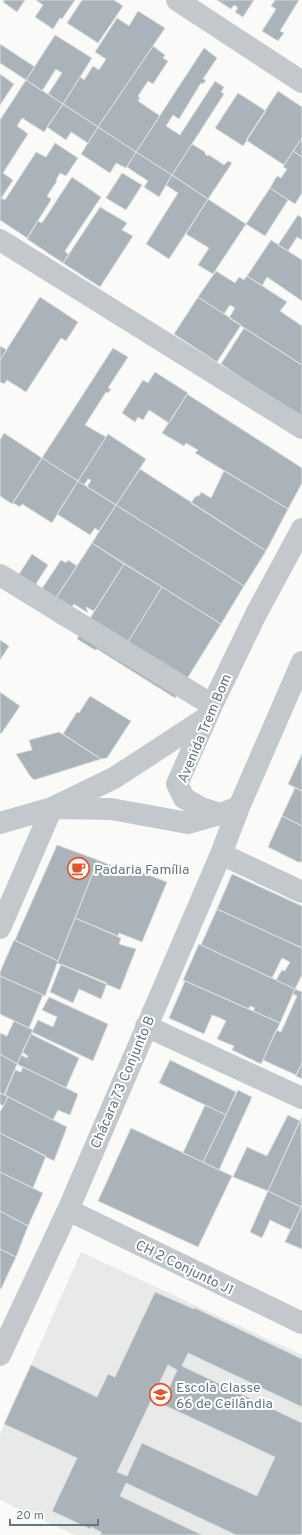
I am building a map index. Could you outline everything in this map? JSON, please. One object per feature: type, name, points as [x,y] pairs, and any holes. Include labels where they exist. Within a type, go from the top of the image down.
[{"type":"street","points":[[177,0],[302,82]]},
{"type":"street","points":[[0,240],[302,428]]},
{"type":"street","name":"Avenida Trem Bom","points":[[229,810],[201,808],[184,798],[177,784],[209,711],[256,614],[302,529]]},
{"type":"street","points":[[0,575],[209,711],[114,778],[52,808],[0,823]]},
{"type":"street","points":[[52,808],[111,809],[188,823],[229,810],[302,662]]},
{"type":"street","points":[[0,928],[52,808]]},
{"type":"street","name":"Chácara 73 Conjunto B","points":[[0,1355],[68,1210],[221,854],[229,810]]},
{"type":"street","points":[[221,854],[302,892]]},
{"type":"street","points":[[146,1026],[302,1098]]},
{"type":"street","name":"CH 2 Conjunto J1","points":[[68,1210],[302,1323]]},
{"type":"shaded area","name":"Escola Classe 66 de Ceilândia","points":[[81,1252],[302,1355],[302,1535],[75,1535],[0,1500],[0,1435]]},
{"type":"building","points":[[4,0],[25,0],[17,12],[3,2]]},
{"type":"building","points":[[36,0],[75,0],[53,29],[35,17],[43,5]]},
{"type":"building","points":[[82,0],[114,0],[123,6],[98,43],[67,23]]},
{"type":"building","points":[[217,0],[254,0],[243,17],[235,12],[238,8],[234,5],[231,9]]},
{"type":"building","points":[[275,0],[299,0],[280,31],[284,33],[278,41],[262,31],[276,9],[271,6]]},
{"type":"building","points":[[138,11],[165,28],[98,127],[63,104],[80,77],[84,80],[93,66],[99,70],[106,59],[95,52],[117,18],[129,26]]},
{"type":"building","points":[[55,35],[92,58],[63,104],[48,94],[62,73],[56,69],[42,91],[26,80]]},
{"type":"building","points":[[0,44],[35,67],[26,80],[0,63]]},
{"type":"building","points":[[153,46],[165,55],[163,58],[168,61],[153,84],[148,81],[138,96],[140,98],[138,101],[160,116],[136,152],[98,127]]},
{"type":"building","points":[[204,48],[217,58],[203,79],[206,80],[203,84],[201,83],[179,119],[173,115],[166,126],[180,135],[215,81],[224,87],[221,92],[224,94],[172,175],[136,152]]},
{"type":"building","points":[[0,74],[14,84],[0,105]]},
{"type":"building","points":[[26,80],[63,104],[44,132],[22,118],[17,126],[28,134],[3,173],[13,180],[0,200],[0,120]]},
{"type":"building","points":[[278,91],[302,107],[302,138],[284,165],[246,140]]},
{"type":"building","points":[[238,93],[266,111],[243,146],[215,128]]},
{"type":"building","points":[[63,104],[98,127],[88,143],[71,132],[66,140],[47,127]]},
{"type":"building","points":[[98,127],[136,152],[126,168],[116,163],[110,173],[81,154]]},
{"type":"building","points":[[302,138],[302,157],[293,151]]},
{"type":"building","points":[[55,143],[78,158],[66,176],[60,173],[56,180],[57,181],[47,196],[51,200],[27,238],[0,220],[0,200],[1,198],[5,200],[36,152],[46,157]]},
{"type":"building","points":[[192,144],[205,152],[208,156],[209,155],[224,165],[228,161],[232,163],[208,199],[172,175]]},
{"type":"building","points":[[293,151],[302,157],[302,193],[295,204],[270,188],[277,176],[281,178],[287,169],[283,167]]},
{"type":"building","points":[[136,152],[172,175],[159,197],[144,187],[148,181],[127,167]]},
{"type":"building","points":[[122,173],[142,185],[126,210],[106,198]]},
{"type":"building","points":[[172,175],[208,199],[169,259],[146,244],[178,193],[166,185]]},
{"type":"building","points":[[72,177],[101,197],[65,251],[69,255],[63,263],[27,239],[38,221],[42,223]]},
{"type":"building","points":[[270,188],[288,200],[265,236],[246,224]]},
{"type":"building","points":[[208,199],[246,224],[213,274],[198,265],[209,248],[186,234]]},
{"type":"building","points":[[100,207],[127,223],[122,230],[133,236],[100,287],[63,263]]},
{"type":"building","points":[[298,215],[302,218],[302,240],[297,237],[288,251],[278,245]]},
{"type":"building","points":[[271,240],[302,260],[302,301],[267,277],[262,286],[247,276]]},
{"type":"building","points":[[216,271],[235,283],[239,277],[244,280],[247,276],[287,302],[280,311],[302,326],[302,365],[229,318],[235,308],[230,305],[224,314],[198,297]]},
{"type":"building","points":[[40,297],[78,322],[66,341],[61,338],[26,392],[7,380],[4,384],[0,382],[0,360]]},
{"type":"building","points":[[198,297],[241,325],[217,362],[174,334]]},
{"type":"building","points":[[244,328],[302,365],[302,418],[221,364]]},
{"type":"building","points":[[0,346],[7,350],[0,360]]},
{"type":"building","points":[[113,348],[128,357],[108,388],[111,389],[108,393],[106,392],[85,425],[106,437],[78,481],[42,458]]},
{"type":"building","points":[[155,372],[188,393],[169,423],[149,410],[143,420],[138,417],[135,422],[122,413],[143,380],[148,383]]},
{"type":"building","points":[[187,394],[302,468],[302,483],[288,509],[195,453],[198,450],[186,443],[184,446],[162,433]]},
{"type":"building","points":[[4,433],[42,458],[12,504],[0,496],[0,440]]},
{"type":"building","points":[[108,434],[146,459],[116,505],[87,487],[91,480],[88,479],[84,485],[78,481]]},
{"type":"building","points":[[42,458],[78,481],[52,523],[22,504],[20,507],[13,503]]},
{"type":"building","points":[[140,469],[266,551],[244,586],[116,505]]},
{"type":"building","points":[[224,471],[288,509],[266,551],[191,503],[195,497],[200,495],[201,492],[211,498]]},
{"type":"building","points":[[78,481],[116,505],[99,531],[95,528],[90,535],[57,514]]},
{"type":"building","points":[[116,505],[244,586],[221,624],[92,543]]},
{"type":"building","points":[[92,543],[124,564],[94,611],[86,607],[88,613],[74,604],[60,625],[45,615]]},
{"type":"building","points":[[32,554],[48,565],[32,590],[16,579]]},
{"type":"building","points":[[61,560],[66,563],[68,560],[77,566],[55,599],[41,590]]},
{"type":"building","points":[[124,564],[162,587],[116,661],[77,639]]},
{"type":"building","points":[[162,587],[221,624],[175,698],[116,661]]},
{"type":"building","points":[[0,640],[9,646],[0,660]]},
{"type":"building","points":[[0,692],[20,706],[1,734],[0,733]]},
{"type":"building","points":[[90,696],[131,721],[107,758],[101,759],[63,734],[77,712],[79,713]]},
{"type":"building","points":[[59,732],[101,759],[34,780],[16,754],[32,750],[29,740]]},
{"type":"building","points":[[302,754],[302,791],[288,784]]},
{"type":"building","points":[[295,788],[302,791],[302,826],[282,816]]},
{"type":"building","points":[[282,816],[302,826],[302,862],[298,862],[268,847]]},
{"type":"building","points":[[57,845],[98,860],[58,961],[15,940]]},
{"type":"building","points":[[98,860],[121,870],[122,865],[167,882],[142,942],[119,933],[118,936],[75,918]]},
{"type":"building","points":[[232,874],[302,906],[302,948],[217,909]]},
{"type":"building","points":[[217,909],[302,948],[302,975],[295,989],[276,980],[282,970],[285,971],[290,962],[282,958],[272,978],[201,945]]},
{"type":"building","points":[[75,918],[121,938],[119,944],[136,949],[120,990],[57,963]]},
{"type":"building","points":[[14,940],[58,961],[45,996],[0,976],[0,972]]},
{"type":"building","points":[[199,944],[295,989],[280,1023],[253,1011],[255,1008],[250,1006],[249,1009],[183,980]]},
{"type":"building","points":[[61,964],[107,983],[101,999],[79,989],[73,1003],[50,992]]},
{"type":"building","points":[[0,976],[43,995],[29,1028],[0,1014]]},
{"type":"building","points":[[185,981],[280,1023],[261,1064],[232,1050],[234,1046],[217,1039],[226,1021],[220,1018],[212,1015],[204,1034],[169,1018]]},
{"type":"building","points":[[295,989],[302,992],[302,1063],[296,1075],[263,1060],[276,1030],[281,1032],[297,996],[293,994]]},
{"type":"building","points":[[49,997],[108,1024],[93,1061],[32,1032],[38,1020],[53,1027],[57,1017],[42,1010]]},
{"type":"building","points":[[14,1021],[33,1030],[17,1064],[0,1054],[0,1033],[7,1036]]},
{"type":"building","points":[[31,1034],[79,1058],[66,1088],[17,1064],[21,1055],[27,1058],[28,1056],[22,1052]]},
{"type":"building","points":[[0,1054],[17,1064],[4,1095],[0,1093]]},
{"type":"building","points":[[170,1060],[236,1092],[226,1115],[159,1083]]},
{"type":"building","points":[[302,1063],[302,1079],[296,1076]]},
{"type":"building","points":[[23,1067],[78,1094],[70,1115],[58,1110],[53,1120],[5,1095],[15,1070],[21,1072]]},
{"type":"building","points":[[238,1090],[252,1097],[219,1170],[203,1162]]},
{"type":"building","points":[[0,1093],[8,1097],[3,1106],[0,1104]]},
{"type":"building","points":[[8,1097],[67,1127],[54,1161],[0,1133],[0,1112]]},
{"type":"building","points":[[205,1105],[226,1115],[203,1162],[183,1153]]},
{"type":"building","points":[[288,1115],[300,1121],[268,1191],[233,1177],[247,1147],[267,1156]]},
{"type":"building","points":[[301,1118],[302,1204],[301,1207],[268,1191]]},
{"type":"building","points":[[131,1128],[232,1176],[198,1247],[98,1201]]},
{"type":"building","points":[[0,1133],[46,1156],[33,1188],[0,1172]]},
{"type":"building","points":[[0,1172],[43,1193],[28,1226],[0,1211]]},
{"type":"building","points":[[268,1191],[301,1207],[291,1230],[270,1220],[262,1238],[250,1232]]},
{"type":"building","points":[[302,1207],[302,1249],[285,1242]]},
{"type":"building","points":[[0,1211],[28,1226],[16,1257],[0,1249]]},
{"type":"building","points":[[0,1249],[16,1257],[1,1289],[0,1288]]},
{"type":"building","name":"Escola Classe 66 de Ceilândia","points":[[155,1292],[194,1309],[195,1308],[302,1359],[302,1407],[188,1353],[182,1366],[302,1423],[301,1535],[236,1535],[126,1483],[120,1496],[202,1535],[101,1535],[101,1532],[91,1527],[90,1529],[52,1511],[77,1458],[4,1424],[31,1365],[97,1397],[108,1374],[115,1377]],"holes":[[[168,1365],[177,1370],[162,1404],[275,1457],[257,1496],[142,1443],[127,1476],[117,1472]]]},
{"type":"place","name":"Padaria Família","points":[[79,869]]},
{"type":"place","name":"Escola Classe 66 de Ceilândia","points":[[160,1395]]}]
